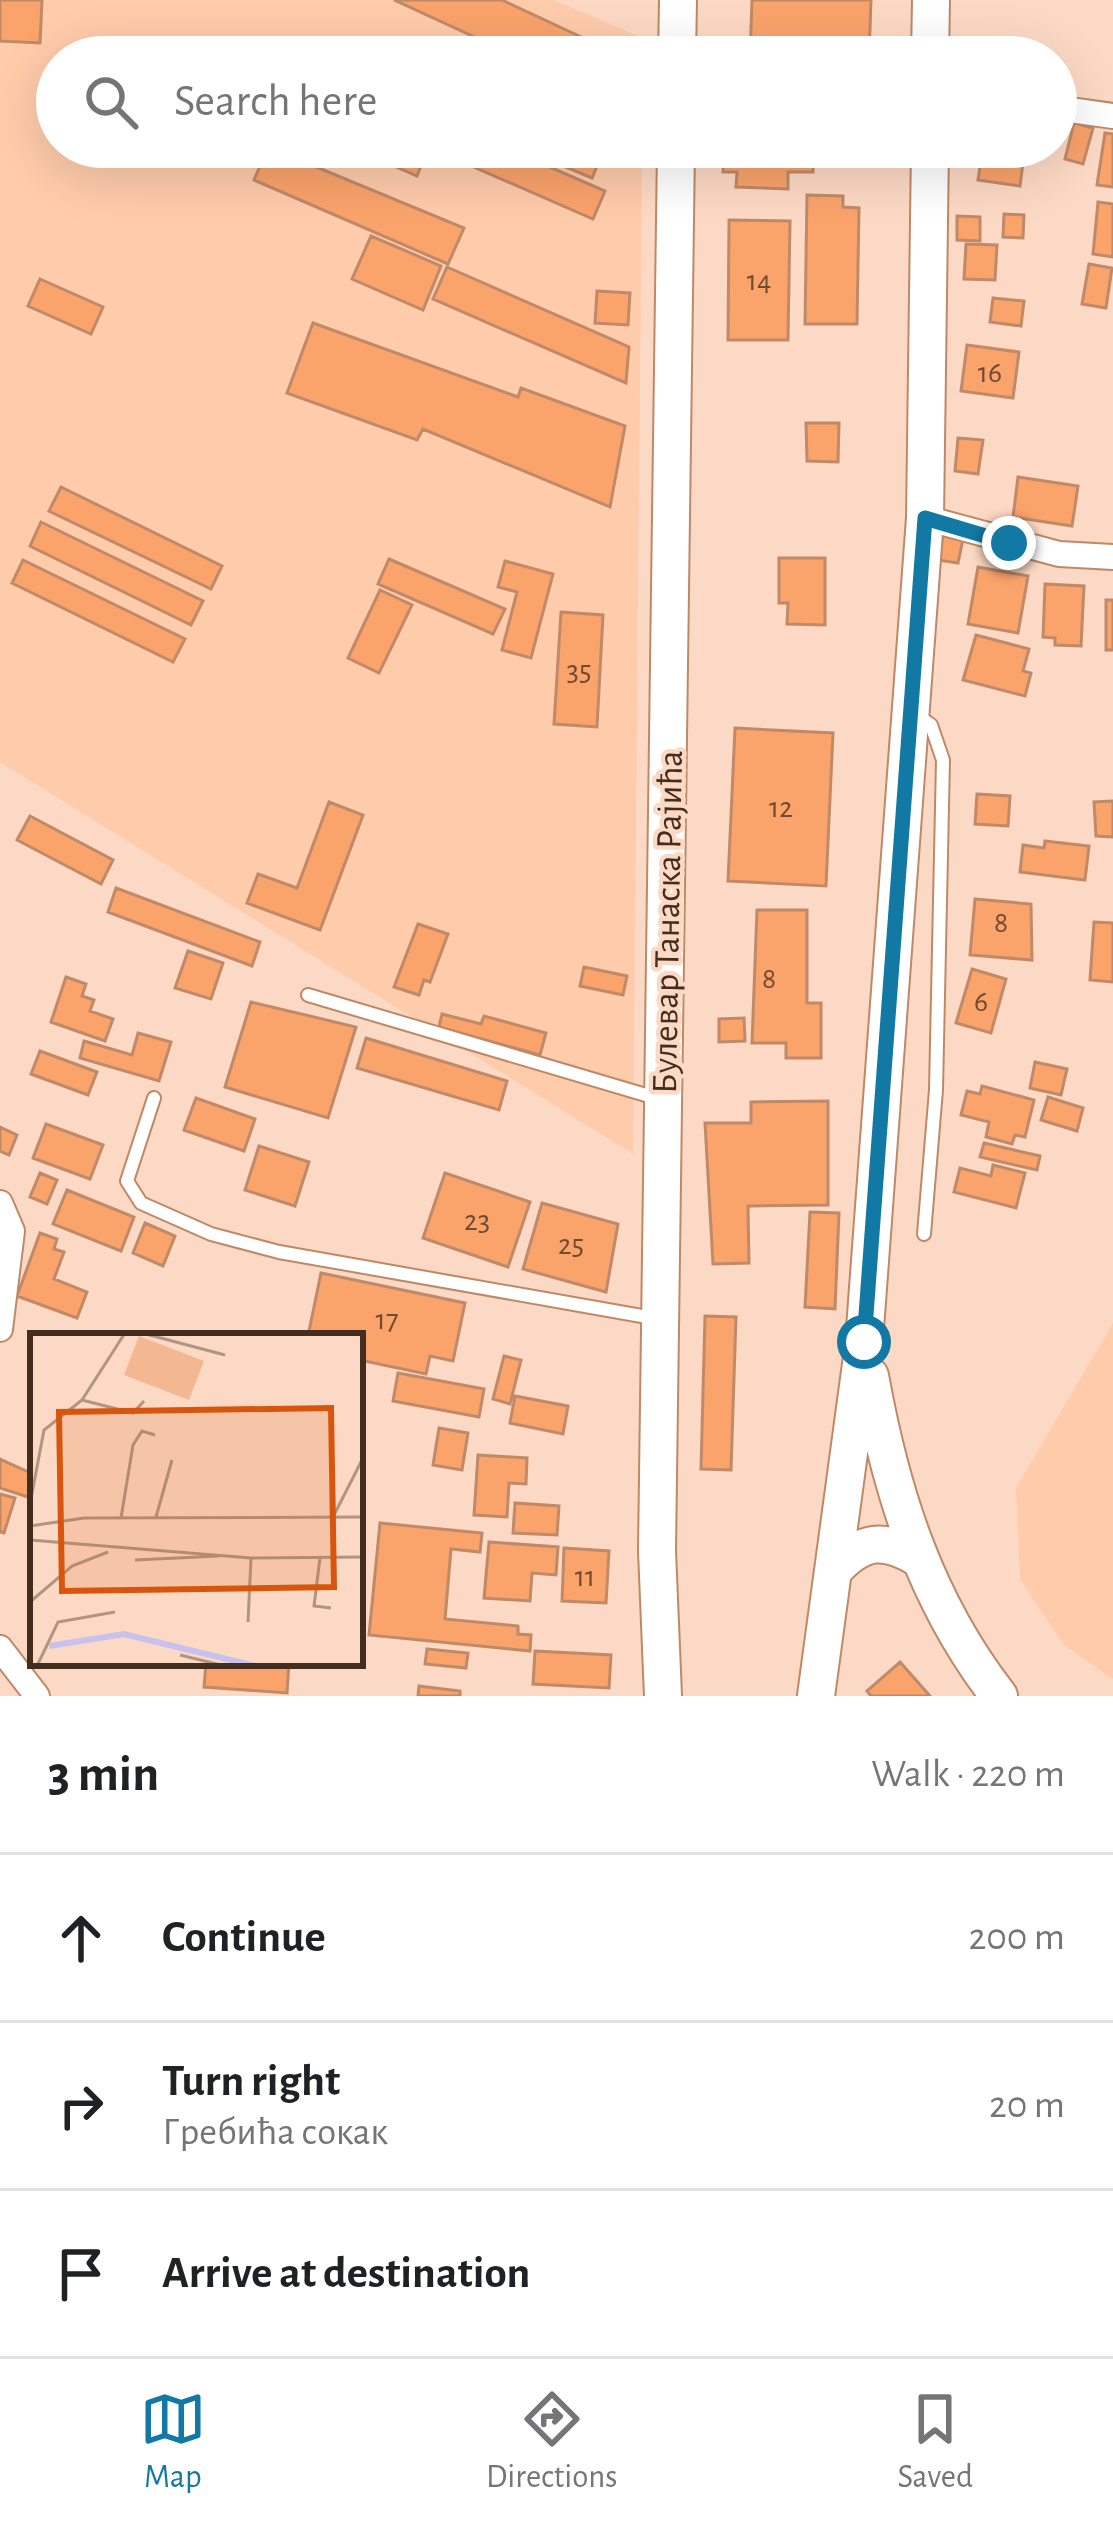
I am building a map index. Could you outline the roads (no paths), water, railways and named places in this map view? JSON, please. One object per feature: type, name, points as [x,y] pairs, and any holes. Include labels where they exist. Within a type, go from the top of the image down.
[{"type":"street","points":[[931,0],[931,36]]},
{"type":"street","points":[[673,1],[676,36]]},
{"type":"street","points":[[1077,111],[1113,116]]},
{"type":"street","name":"Булевар Танаска Рајића","points":[[663,1696],[657,1551],[676,168]]},
{"type":"street","points":[[816,1696],[864,1342],[925,518],[930,168]]},
{"type":"street","points":[[925,518],[1059,554],[1113,557]]},
{"type":"street","points":[[0,1203],[12,1232],[0,1330]]},
{"type":"street","points":[[864,1342],[885,1457],[918,1558],[954,1629],[999,1696]]},
{"type":"street","points":[[835,1569],[852,1550],[872,1543],[895,1544],[918,1558]]},
{"type":"street","points":[[0,1648],[37,1696]]},
{"type":"lane","points":[[910,712],[931,725],[943,760],[936,1090],[924,1234]]},
{"type":"lane","points":[[308,995],[663,1100]]},
{"type":"lane","points":[[154,1098],[127,1181],[141,1203],[194,1226],[326,1262],[661,1320]]}]
